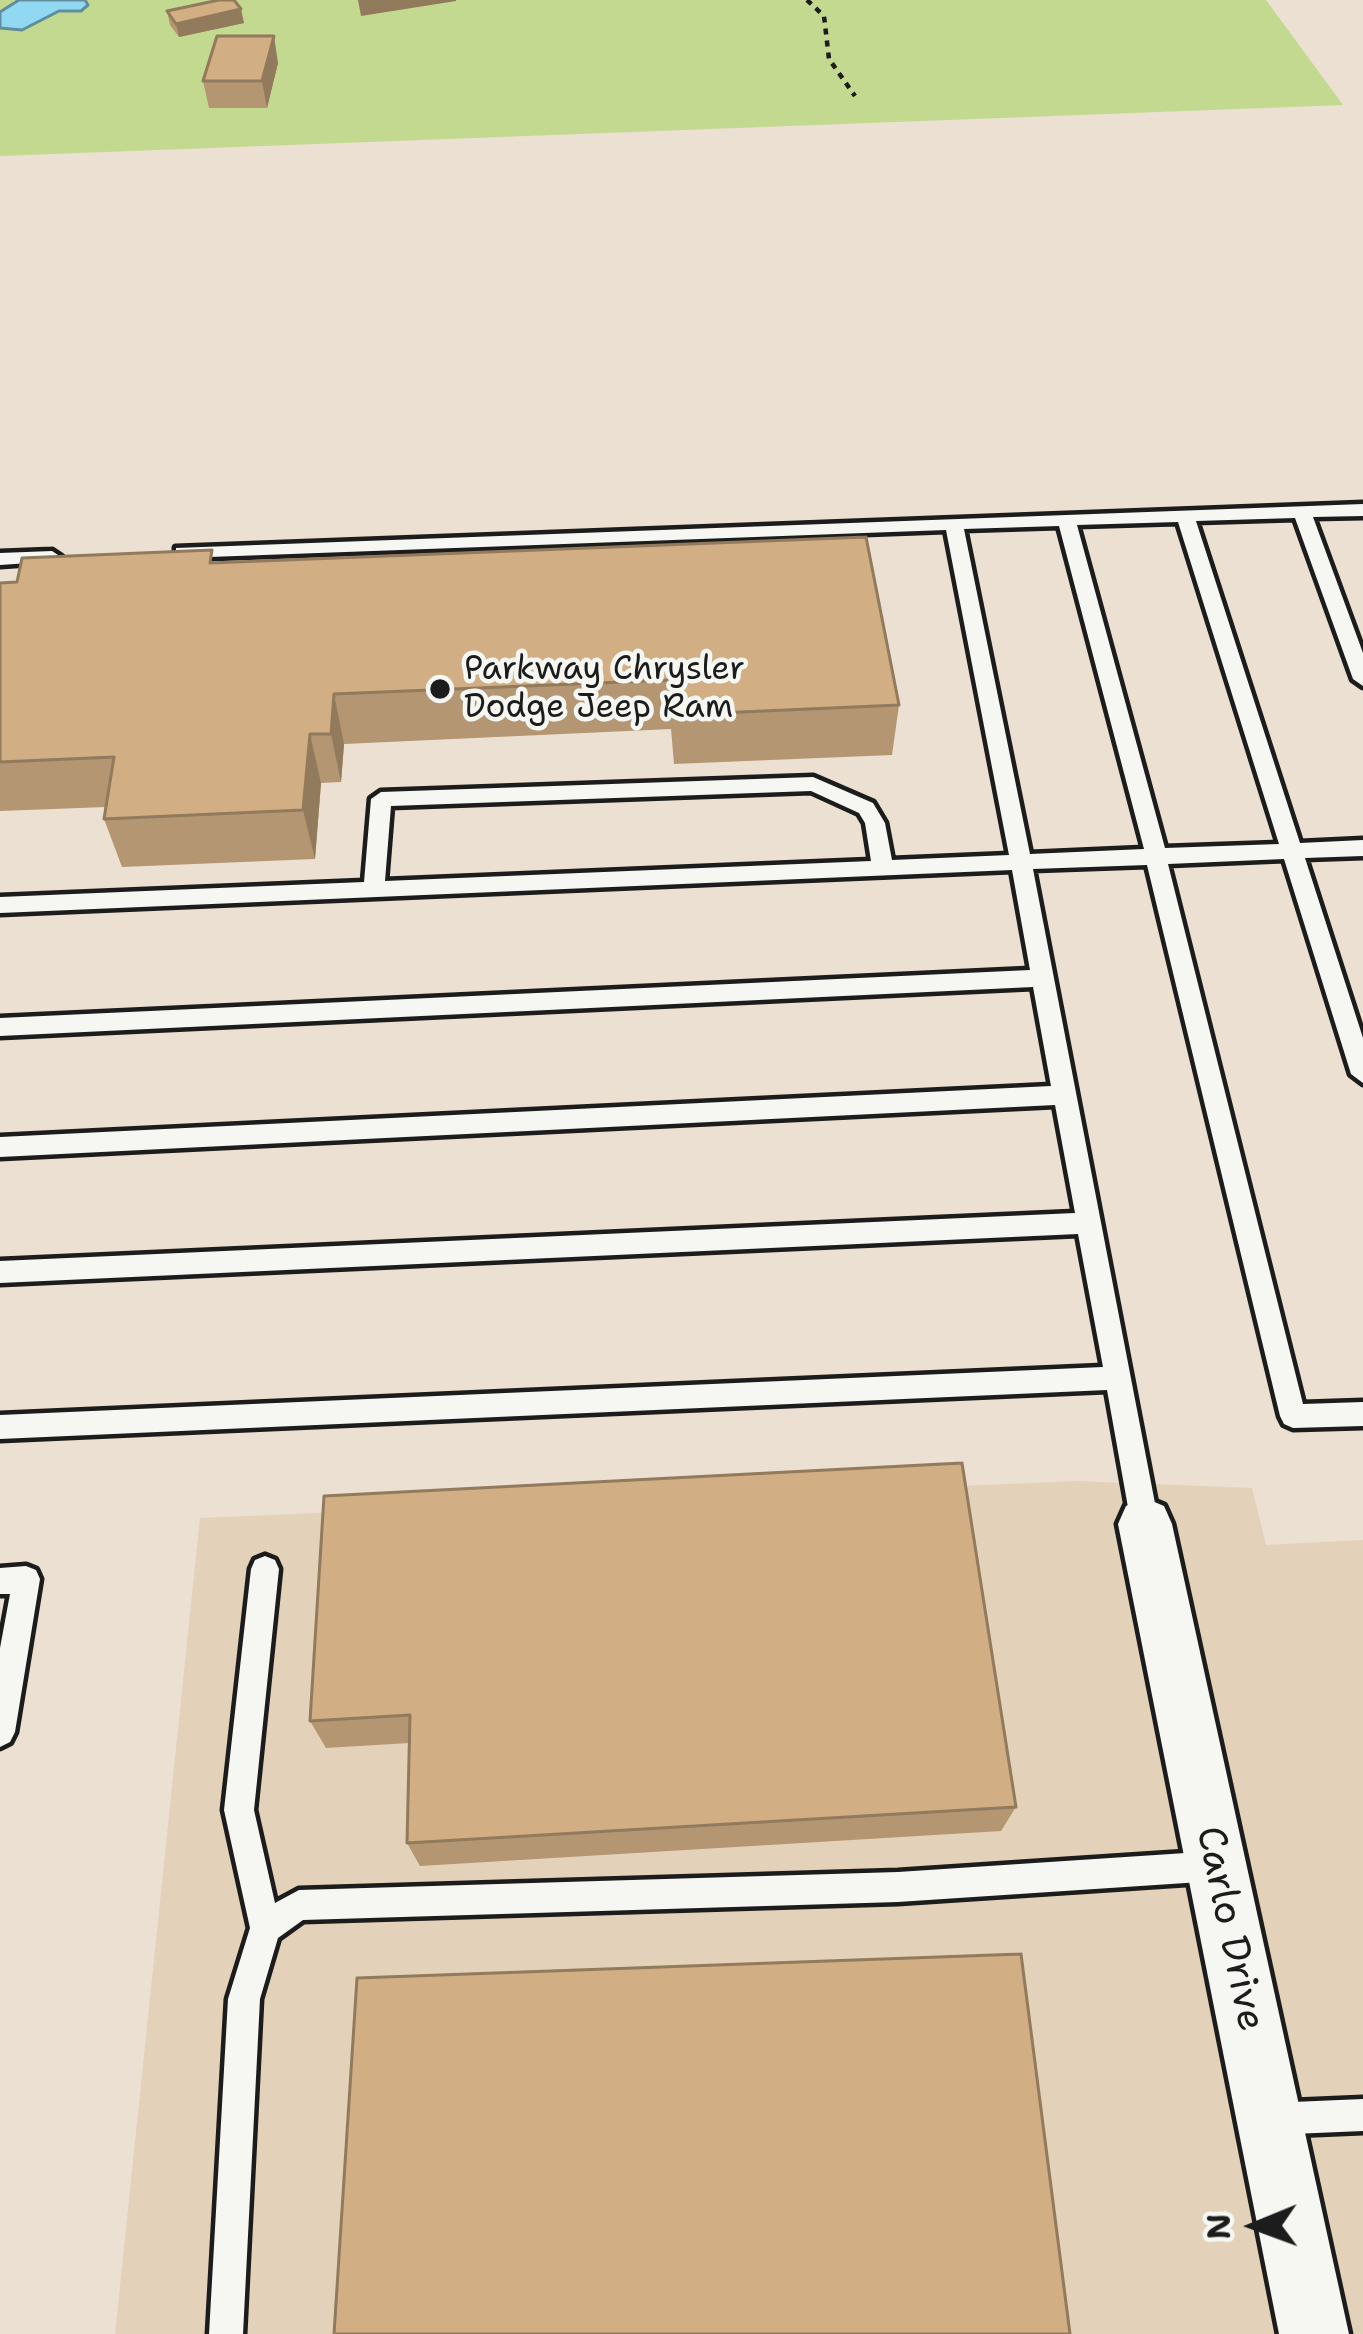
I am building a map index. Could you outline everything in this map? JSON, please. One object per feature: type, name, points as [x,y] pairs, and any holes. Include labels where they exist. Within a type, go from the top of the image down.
[{"type":"street","name":"Carlo Drive","points":[[1145,1524],[1314,2334]]},
{"type":"lane","points":[[167,553],[1363,510]]},
{"type":"lane","points":[[1301,512],[1363,679]]},
{"type":"lane","points":[[1185,516],[1363,1074]]},
{"type":"lane","points":[[1066,520],[1156,856],[1293,1416],[1363,1414]]},
{"type":"lane","points":[[954,524],[1145,1524]]},
{"type":"lane","points":[[0,559],[71,556]]},
{"type":"lane","points":[[374,889],[381,799],[813,784],[866,808],[875,823],[883,868]]},
{"type":"lane","points":[[0,905],[1363,848]]},
{"type":"lane","points":[[0,1027],[1042,978]]},
{"type":"lane","points":[[0,1147],[1064,1095]]},
{"type":"lane","points":[[0,1272],[1088,1223]]},
{"type":"lane","points":[[0,1427],[1118,1378]]},
{"type":"lane","points":[[226,2334],[244,1999],[265,1928],[239,1810],[265,1569]]},
{"type":"lane","points":[[0,1580],[26,1579],[0,1732]]},
{"type":"lane","points":[[265,1928],[299,1905],[898,1887],[1216,1866]]},
{"type":"lane","points":[[1269,2120],[1363,2115]]},
{"type":"path","points":[[807,0],[824,16],[829,59],[855,96]]},
{"type":"shaded area","points":[[1077,1481],[1252,1488],[1266,1545],[1363,1540],[1363,2334],[115,2334],[200,1518]]},
{"type":"green space","points":[[0,0],[1266,0],[1343,105],[0,156]]},
{"type":"water","points":[[19,0],[85,0],[88,5],[81,11],[59,11],[22,30],[0,28],[0,12]]},
{"type":"building","points":[[234,0],[241,9],[176,24],[167,11]]},
{"type":"building","points":[[217,36],[274,36],[262,81],[203,81]]},
{"type":"building","name":"Parkway Chrysler Dodge Jeep Ram","points":[[866,537],[899,705],[673,715],[670,680],[334,694],[331,734],[310,734],[303,810],[104,819],[114,757],[0,762],[0,583],[17,582],[22,558],[212,550],[210,563]]},
{"type":"building","points":[[962,1463],[1016,1807],[407,1843],[410,1715],[310,1721],[324,1496]]},
{"type":"building","points":[[1021,1954],[1070,2334],[334,2334],[357,1978]]},
{"type":"place","name":"Parkway Chrysler Dodge Jeep Ram","points":[[440,689]]}]
